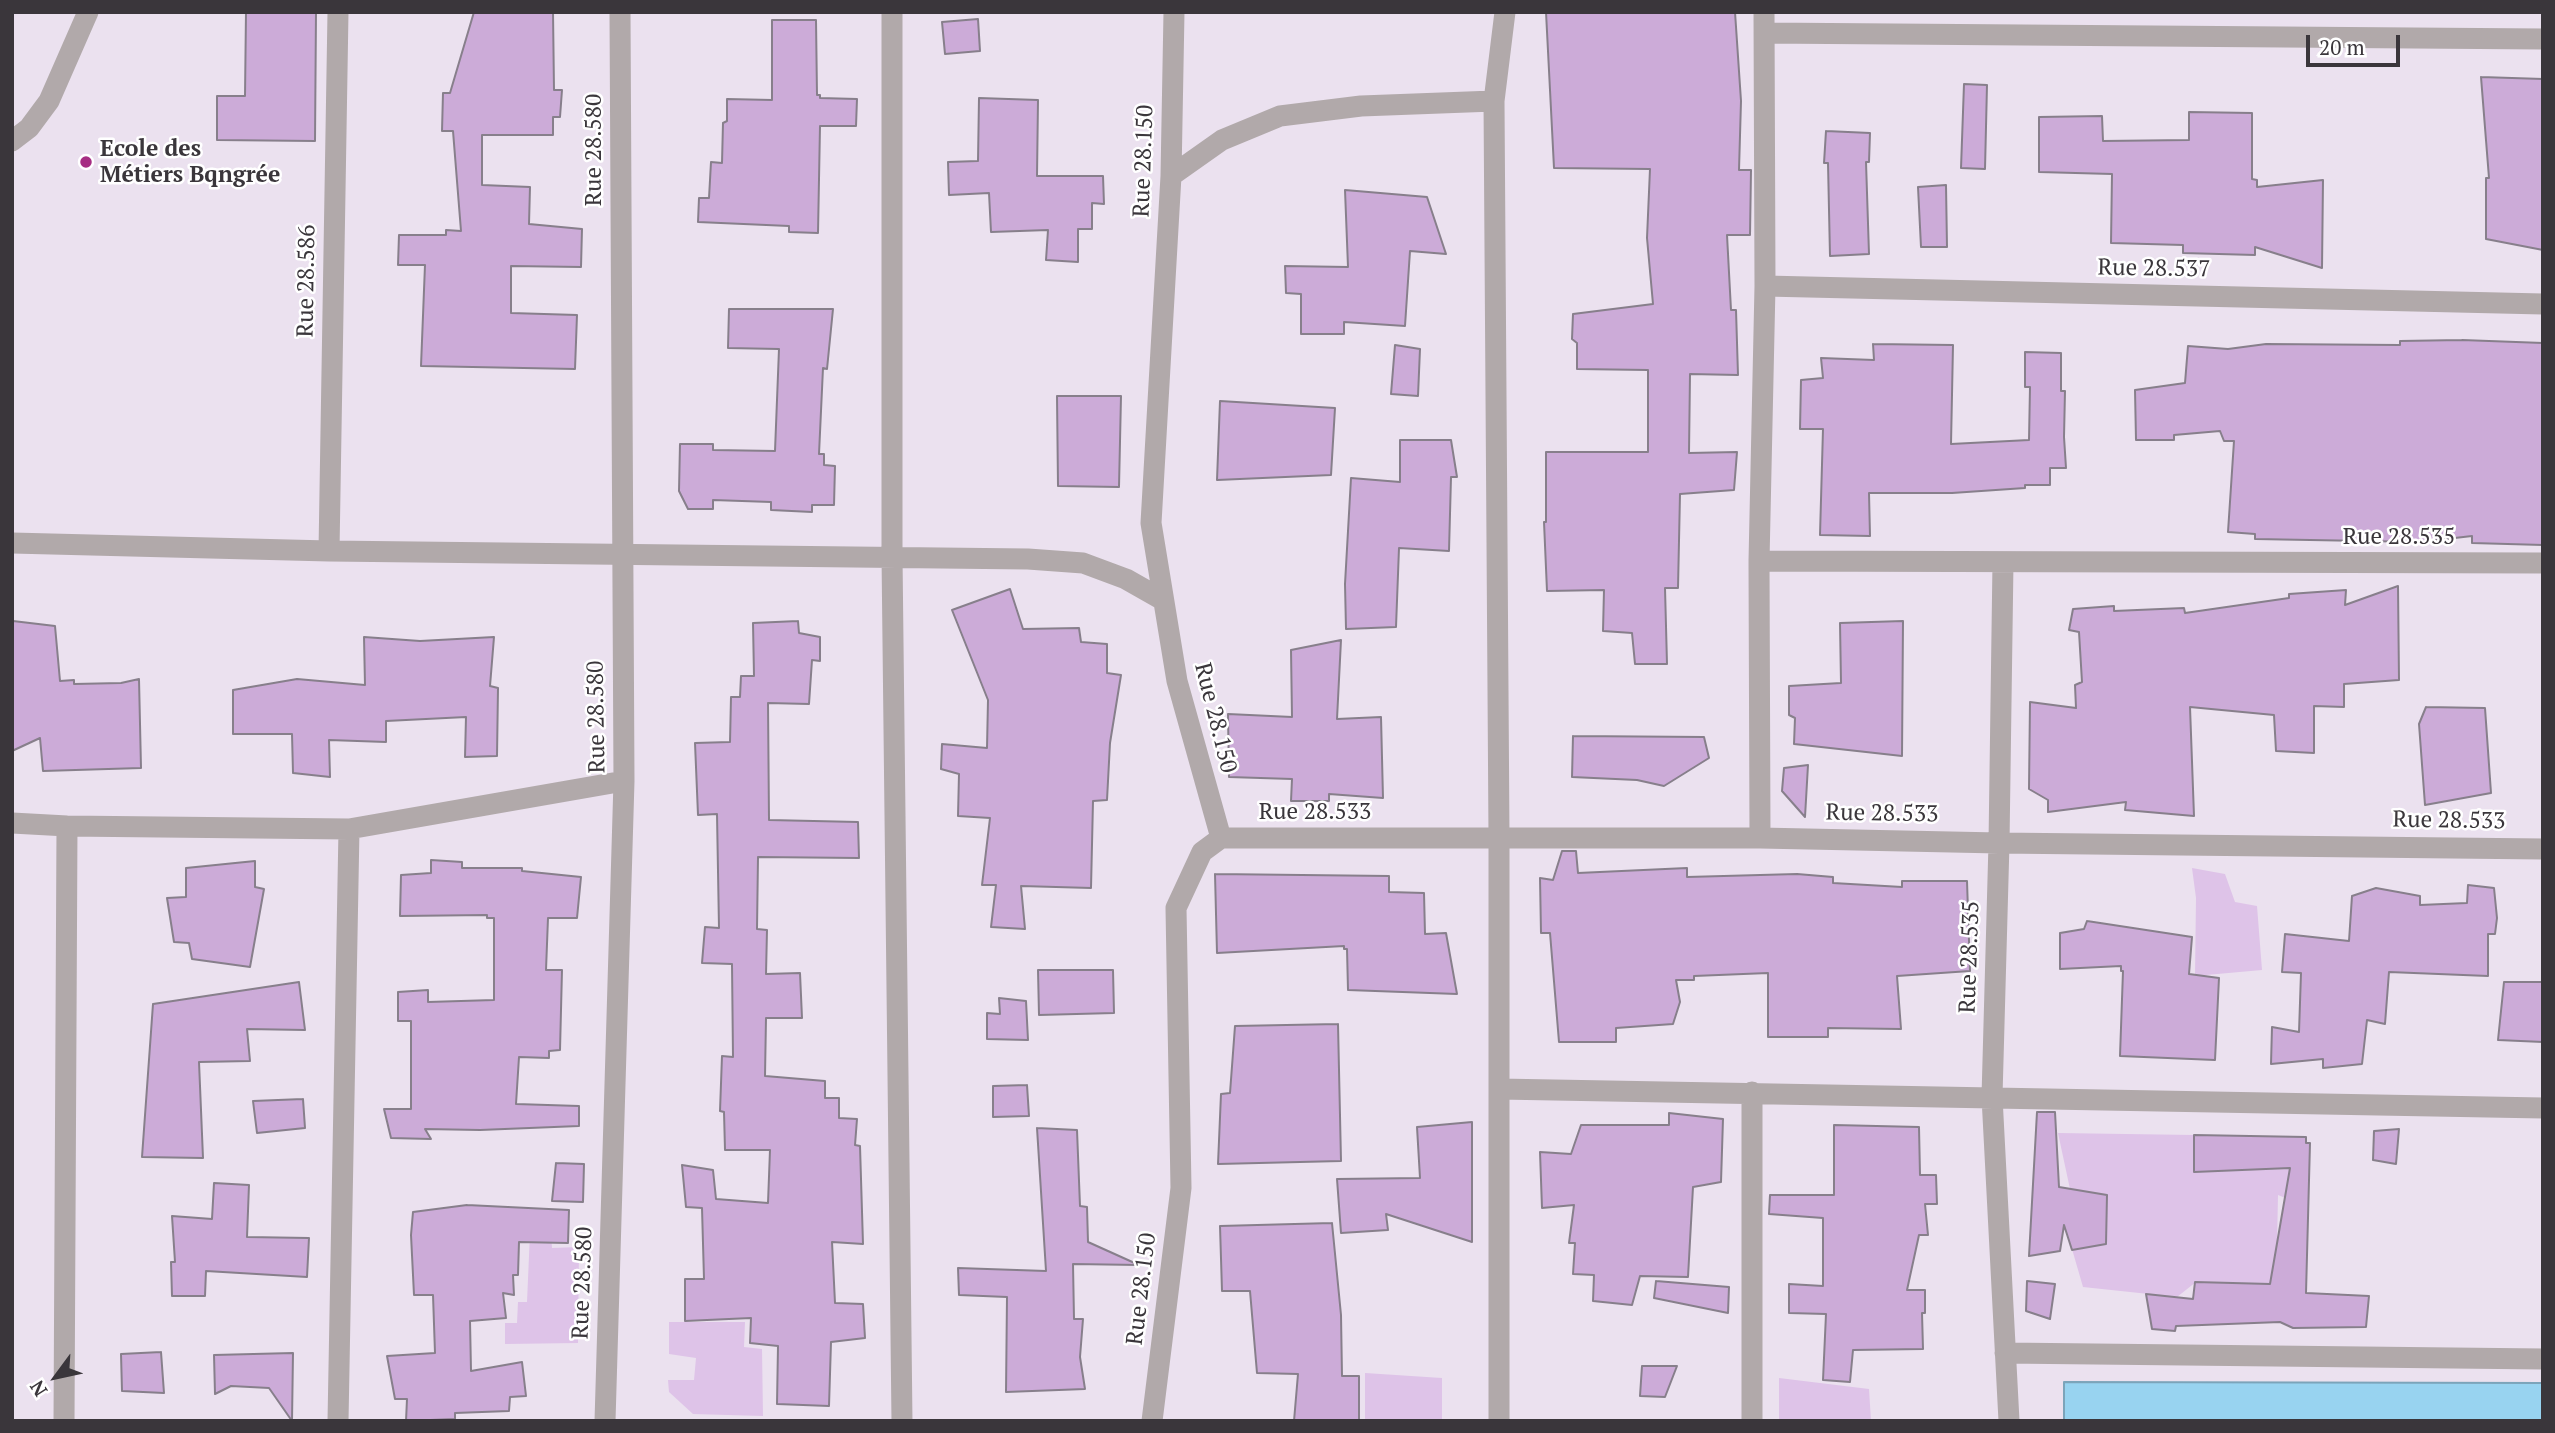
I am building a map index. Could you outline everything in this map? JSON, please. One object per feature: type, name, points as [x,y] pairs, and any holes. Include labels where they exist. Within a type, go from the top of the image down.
[{"type":"street","points":[[12,141],[29,128],[49,101],[88,12]]},
{"type":"street","name":"Rue 28.586","points":[[329,551],[338,12]]},
{"type":"street","name":"Rue 28.580","points":[[605,1421],[624,781],[620,12]]},
{"type":"street","points":[[892,12],[891,556],[902,1421]]},
{"type":"street","name":"Rue 28.150","points":[[1152,1421],[1181,1188],[1176,908],[1202,852],[1221,838],[1177,681],[1151,523],[1171,176],[1174,12]]},
{"type":"street","points":[[1499,1421],[1499,837],[1493,101],[1504,12]]},
{"type":"street","points":[[1760,838],[1759,561],[1765,286],[1764,23],[2543,39]]},
{"type":"street","points":[[1171,176],[1222,140],[1280,116],[1361,106],[1493,101]]},
{"type":"street","name":"Rue 28.537","points":[[1765,286],[2543,304]]},
{"type":"street","points":[[12,543],[329,551],[1028,559],[1083,563],[1126,579],[1163,600]]},
{"type":"street","name":"Rue 28.535","points":[[1759,561],[2543,563]]},
{"type":"street","name":"Rue 28.535","points":[[2003,562],[1992,1097],[2009,1421]]},
{"type":"street","points":[[12,823],[349,829],[624,781]]},
{"type":"street","points":[[64,1421],[67,826]]},
{"type":"street","points":[[338,1421],[349,829]]},
{"type":"street","name":"Rue 28.533","points":[[1221,838],[1760,838],[2543,849]]},
{"type":"street","points":[[1499,1089],[2543,1108]]},
{"type":"street","points":[[1752,1092],[1752,1421]]},
{"type":"street","points":[[2005,1353],[2543,1359]]},
{"type":"shaded area","points":[[2192,868],[2225,874],[2235,902],[2257,906],[2262,970],[2195,976],[2196,898]]},
{"type":"shaded area","points":[[2058,1133],[2194,1135],[2195,1172],[2307,1168],[2308,1207],[2278,1195],[2277,1244],[2307,1251],[2305,1288],[2196,1282],[2177,1297],[2083,1287],[2072,1249],[2106,1244],[2107,1195],[2070,1189]]},
{"type":"shaded area","points":[[530,1233],[551,1233],[552,1248],[579,1247],[578,1343],[505,1344],[505,1323],[517,1323],[518,1302],[527,1302]]},
{"type":"shaded area","points":[[669,1322],[745,1322],[744,1347],[762,1349],[763,1416],[693,1414],[669,1392],[668,1380],[694,1380],[696,1358],[669,1354]]},
{"type":"shaded area","points":[[1365,1373],[1442,1378],[1442,1419],[1446,1421],[1365,1421]]},
{"type":"shaded area","points":[[1779,1378],[1869,1389],[1871,1421],[1779,1421]]},
{"type":"water","points":[[2064,1382],[2543,1383],[2543,1421],[2064,1421]]},
{"type":"building","points":[[246,12],[316,12],[315,141],[217,140],[217,96],[245,96]]},
{"type":"building","points":[[474,12],[553,12],[554,90],[562,90],[560,117],[553,117],[553,135],[482,135],[482,185],[530,187],[529,224],[582,229],[581,267],[511,266],[511,313],[577,315],[575,369],[421,366],[425,265],[398,265],[399,235],[446,235],[446,230],[461,231],[453,131],[442,131],[443,93],[450,93]]},
{"type":"building","points":[[1546,12],[1735,12],[1741,101],[1739,170],[1751,170],[1750,235],[1727,235],[1731,310],[1736,310],[1738,375],[1690,374],[1689,453],[1737,452],[1734,490],[1680,494],[1678,588],[1665,588],[1667,664],[1635,664],[1632,633],[1603,631],[1604,590],[1547,591],[1544,522],[1546,452],[1648,452],[1648,370],[1577,369],[1577,343],[1572,339],[1573,314],[1653,304],[1647,238],[1650,169],[1554,168]]},
{"type":"building","points":[[978,19],[980,51],[945,54],[942,22]]},
{"type":"building","points":[[772,20],[816,20],[817,95],[820,95],[820,98],[857,99],[856,126],[820,126],[818,233],[789,232],[789,226],[698,222],[699,198],[709,198],[711,162],[722,163],[723,123],[727,121],[727,99],[772,100]]},
{"type":"building","points":[[2481,77],[2543,79],[2543,250],[2486,239],[2486,178],[2489,178]]},
{"type":"building","points":[[1964,84],[1987,85],[1985,169],[1961,168]]},
{"type":"building","points":[[979,98],[1038,100],[1037,176],[1103,176],[1104,204],[1092,203],[1092,229],[1078,229],[1078,262],[1046,260],[1048,230],[991,232],[989,193],[949,195],[948,162],[978,161]]},
{"type":"building","points":[[2189,112],[2252,113],[2252,179],[2257,180],[2257,187],[2323,180],[2322,268],[2255,247],[2255,255],[2183,253],[2183,245],[2111,243],[2112,174],[2039,172],[2039,117],[2102,116],[2103,141],[2189,140]]},
{"type":"building","points":[[1826,131],[1870,133],[1869,162],[1866,162],[1869,254],[1830,256],[1828,163],[1824,163]]},
{"type":"building","points":[[1946,185],[1947,247],[1921,247],[1918,187]]},
{"type":"building","points":[[1345,190],[1427,197],[1446,254],[1410,251],[1405,326],[1344,322],[1344,334],[1301,334],[1301,294],[1286,293],[1285,266],[1348,267]]},
{"type":"building","points":[[729,309],[833,309],[827,369],[823,368],[819,454],[824,454],[824,465],[835,466],[834,505],[812,505],[812,512],[771,510],[771,502],[713,500],[713,509],[688,509],[679,491],[680,444],[713,444],[713,450],[775,451],[779,349],[728,348]]},
{"type":"building","points":[[2400,341],[2543,343],[2543,545],[2472,543],[2472,536],[2420,542],[2255,539],[2255,534],[2228,532],[2234,441],[2224,441],[2220,431],[2174,435],[2174,440],[2136,440],[2135,390],[2185,383],[2188,346],[2228,349],[2266,344],[2400,345]]},
{"type":"building","points":[[1873,344],[1953,345],[1951,444],[2029,440],[2030,387],[2025,387],[2025,352],[2061,353],[2061,391],[2065,391],[2066,468],[2050,468],[2050,485],[1952,493],[1869,493],[1870,536],[1820,535],[1823,429],[1800,429],[1801,380],[1823,378],[1821,358],[1874,360]]},
{"type":"building","points":[[1395,345],[1420,349],[1418,396],[1391,394]]},
{"type":"building","points":[[1057,396],[1121,396],[1119,487],[1058,486]]},
{"type":"building","points":[[1220,401],[1335,408],[1331,475],[1217,480]]},
{"type":"building","points":[[1400,440],[1451,440],[1457,477],[1451,477],[1449,551],[1399,548],[1396,627],[1346,629],[1345,584],[1351,478],[1400,482]]},
{"type":"building","points":[[2398,586],[2399,680],[2344,684],[2344,707],[2314,706],[2314,753],[2276,751],[2274,715],[2190,707],[2194,816],[2125,810],[2126,802],[2048,812],[2048,800],[2029,789],[2030,702],[2076,708],[2075,685],[2082,682],[2079,632],[2069,630],[2073,609],[2114,606],[2114,611],[2184,608],[2185,613],[2289,598],[2289,594],[2346,590],[2345,605]]},
{"type":"building","points":[[1010,589],[1023,629],[1079,628],[1081,642],[1107,644],[1107,673],[1121,675],[1110,743],[1107,800],[1093,801],[1091,888],[1021,886],[1025,929],[991,927],[996,885],[982,885],[990,818],[958,816],[959,774],[941,769],[942,744],[987,748],[988,700],[952,610]]},
{"type":"building","points":[[13,621],[55,626],[60,681],[74,680],[74,684],[121,683],[139,679],[141,768],[43,771],[40,738],[12,751]]},
{"type":"building","points":[[798,621],[799,633],[820,637],[820,661],[812,660],[809,704],[768,703],[769,820],[858,822],[859,858],[758,857],[757,929],[767,930],[766,974],[800,973],[802,1018],[766,1018],[765,1076],[825,1081],[825,1098],[839,1098],[839,1118],[857,1119],[855,1145],[860,1146],[863,1244],[832,1242],[835,1303],[863,1304],[865,1338],[831,1342],[829,1406],[777,1404],[778,1346],[750,1343],[751,1318],[685,1321],[685,1279],[704,1279],[702,1208],[686,1207],[682,1165],[713,1170],[716,1199],[768,1203],[770,1150],[725,1150],[724,1112],[720,1111],[722,1056],[733,1057],[732,964],[702,963],[705,927],[719,928],[717,814],[698,815],[695,743],[730,742],[731,697],[740,697],[741,676],[754,676],[753,623]]},
{"type":"building","points":[[1903,621],[1902,756],[1794,744],[1795,718],[1789,715],[1789,686],[1841,683],[1840,623]]},
{"type":"building","points":[[364,637],[420,641],[494,637],[490,686],[498,688],[497,756],[465,757],[466,717],[386,721],[386,742],[329,740],[330,777],[293,773],[292,734],[233,734],[233,690],[297,679],[365,685]]},
{"type":"building","points":[[1341,640],[1337,719],[1381,717],[1383,798],[1329,794],[1329,801],[1291,801],[1292,779],[1229,777],[1228,714],[1292,717],[1291,650]]},
{"type":"building","points":[[2426,707],[2485,708],[2491,793],[2425,805],[2419,724]]},
{"type":"building","points":[[1573,736],[1704,737],[1709,758],[1664,786],[1637,780],[1572,777]]},
{"type":"building","points":[[1808,765],[1805,817],[1782,791],[1784,768]]},
{"type":"building","points":[[1562,851],[1576,851],[1578,873],[1687,868],[1687,877],[1797,874],[1833,877],[1833,883],[1902,887],[1902,881],[1967,881],[1970,971],[1897,976],[1901,1029],[1828,1028],[1828,1037],[1768,1037],[1768,973],[1694,976],[1694,980],[1676,980],[1680,1002],[1673,1024],[1616,1028],[1616,1042],[1559,1042],[1550,933],[1541,933],[1540,878],[1553,880]]},
{"type":"building","points":[[431,860],[462,862],[462,868],[522,868],[522,871],[581,877],[577,918],[548,918],[546,970],[562,970],[560,1050],[549,1051],[549,1058],[519,1057],[516,1104],[579,1106],[579,1126],[425,1129],[431,1139],[391,1138],[384,1109],[411,1109],[411,1021],[398,1021],[398,992],[428,990],[428,1002],[494,1000],[494,918],[487,918],[487,915],[400,916],[401,875],[431,873]]},
{"type":"building","points":[[255,861],[255,887],[264,889],[250,967],[192,959],[189,943],[174,942],[167,898],[186,897],[186,868]]},
{"type":"building","points":[[1215,874],[1389,876],[1389,892],[1424,893],[1425,934],[1446,933],[1457,994],[1348,990],[1347,949],[1344,949],[1344,946],[1217,953]]},
{"type":"building","points":[[2468,885],[2494,888],[2497,918],[2495,934],[2488,934],[2488,976],[2389,972],[2385,1024],[2367,1020],[2362,1064],[2323,1068],[2323,1059],[2271,1064],[2272,1027],[2299,1032],[2301,973],[2282,972],[2285,934],[2349,941],[2352,896],[2376,888],[2420,896],[2420,905],[2467,903]]},
{"type":"building","points":[[2087,921],[2192,937],[2189,974],[2219,978],[2215,1060],[2120,1056],[2121,966],[2060,969],[2060,933],[2084,929]]},
{"type":"building","points":[[1038,970],[1113,970],[1114,1013],[1039,1015]]},
{"type":"building","points":[[299,982],[305,1030],[247,1029],[250,1061],[199,1062],[203,1158],[142,1157],[153,1004]]},
{"type":"building","points":[[2504,982],[2543,982],[2543,1042],[2498,1040]]},
{"type":"building","points":[[999,998],[1026,1001],[1028,1040],[987,1039],[987,1013],[1000,1014]]},
{"type":"building","points":[[1338,1024],[1341,1161],[1218,1164],[1221,1094],[1230,1093],[1235,1026]]},
{"type":"building","points":[[1027,1085],[1029,1116],[993,1117],[993,1086]]},
{"type":"building","points":[[303,1099],[305,1128],[257,1133],[253,1101]]},
{"type":"building","points":[[2037,1112],[2055,1112],[2059,1187],[2107,1195],[2106,1244],[2072,1250],[2064,1225],[2060,1251],[2029,1256]]},
{"type":"building","points":[[1669,1113],[1723,1119],[1721,1182],[1693,1187],[1688,1277],[1640,1276],[1632,1305],[1593,1301],[1594,1275],[1573,1274],[1575,1243],[1569,1243],[1574,1205],[1542,1208],[1540,1152],[1571,1154],[1581,1125],[1669,1125]]},
{"type":"building","points":[[1472,1122],[1472,1242],[1386,1214],[1388,1230],[1341,1233],[1337,1179],[1420,1178],[1417,1127]]},
{"type":"building","points":[[1834,1125],[1919,1127],[1920,1175],[1936,1175],[1937,1204],[1925,1204],[1928,1235],[1919,1235],[1907,1290],[1925,1290],[1925,1313],[1922,1313],[1923,1349],[1853,1350],[1850,1382],[1823,1380],[1826,1314],[1789,1313],[1789,1284],[1823,1286],[1823,1218],[1769,1214],[1770,1195],[1834,1195]]},
{"type":"building","points":[[1037,1128],[1077,1130],[1080,1206],[1087,1207],[1088,1242],[1139,1265],[1073,1264],[1074,1319],[1083,1319],[1080,1357],[1085,1389],[1006,1392],[1007,1297],[959,1295],[958,1268],[1046,1271]]},
{"type":"building","points":[[2399,1129],[2396,1164],[2373,1160],[2374,1131]]},
{"type":"building","points":[[2194,1135],[2306,1137],[2306,1143],[2310,1143],[2306,1293],[2369,1296],[2366,1327],[2293,1328],[2280,1322],[2176,1326],[2175,1331],[2152,1329],[2146,1294],[2193,1299],[2195,1282],[2270,1284],[2290,1168],[2194,1172]]},
{"type":"building","points":[[556,1163],[584,1164],[583,1202],[552,1201]]},
{"type":"building","points":[[214,1183],[249,1185],[247,1237],[309,1238],[307,1277],[206,1271],[205,1296],[172,1296],[171,1262],[175,1262],[172,1216],[212,1219]]},
{"type":"building","points":[[467,1205],[569,1210],[568,1243],[519,1242],[518,1275],[513,1275],[514,1295],[503,1293],[506,1318],[470,1321],[471,1371],[522,1362],[526,1396],[510,1397],[509,1411],[455,1413],[455,1419],[406,1421],[407,1399],[395,1399],[387,1356],[435,1353],[433,1295],[414,1295],[411,1235],[413,1212]]},
{"type":"building","points":[[1332,1223],[1341,1315],[1342,1376],[1359,1376],[1359,1421],[1294,1421],[1298,1374],[1257,1373],[1250,1291],[1222,1291],[1220,1226]]},
{"type":"building","points":[[1656,1281],[1729,1287],[1728,1313],[1654,1298]]},
{"type":"building","points":[[2027,1281],[2055,1284],[2050,1319],[2026,1311]]},
{"type":"building","points":[[161,1352],[164,1393],[122,1391],[121,1354]]},
{"type":"building","points":[[293,1353],[292,1421],[269,1388],[231,1386],[215,1394],[214,1355]]},
{"type":"building","points":[[1642,1366],[1677,1366],[1665,1397],[1640,1396]]},
{"type":"place","name":"Ecole des Métiers Bqngrée","points":[[86,162]]}]
